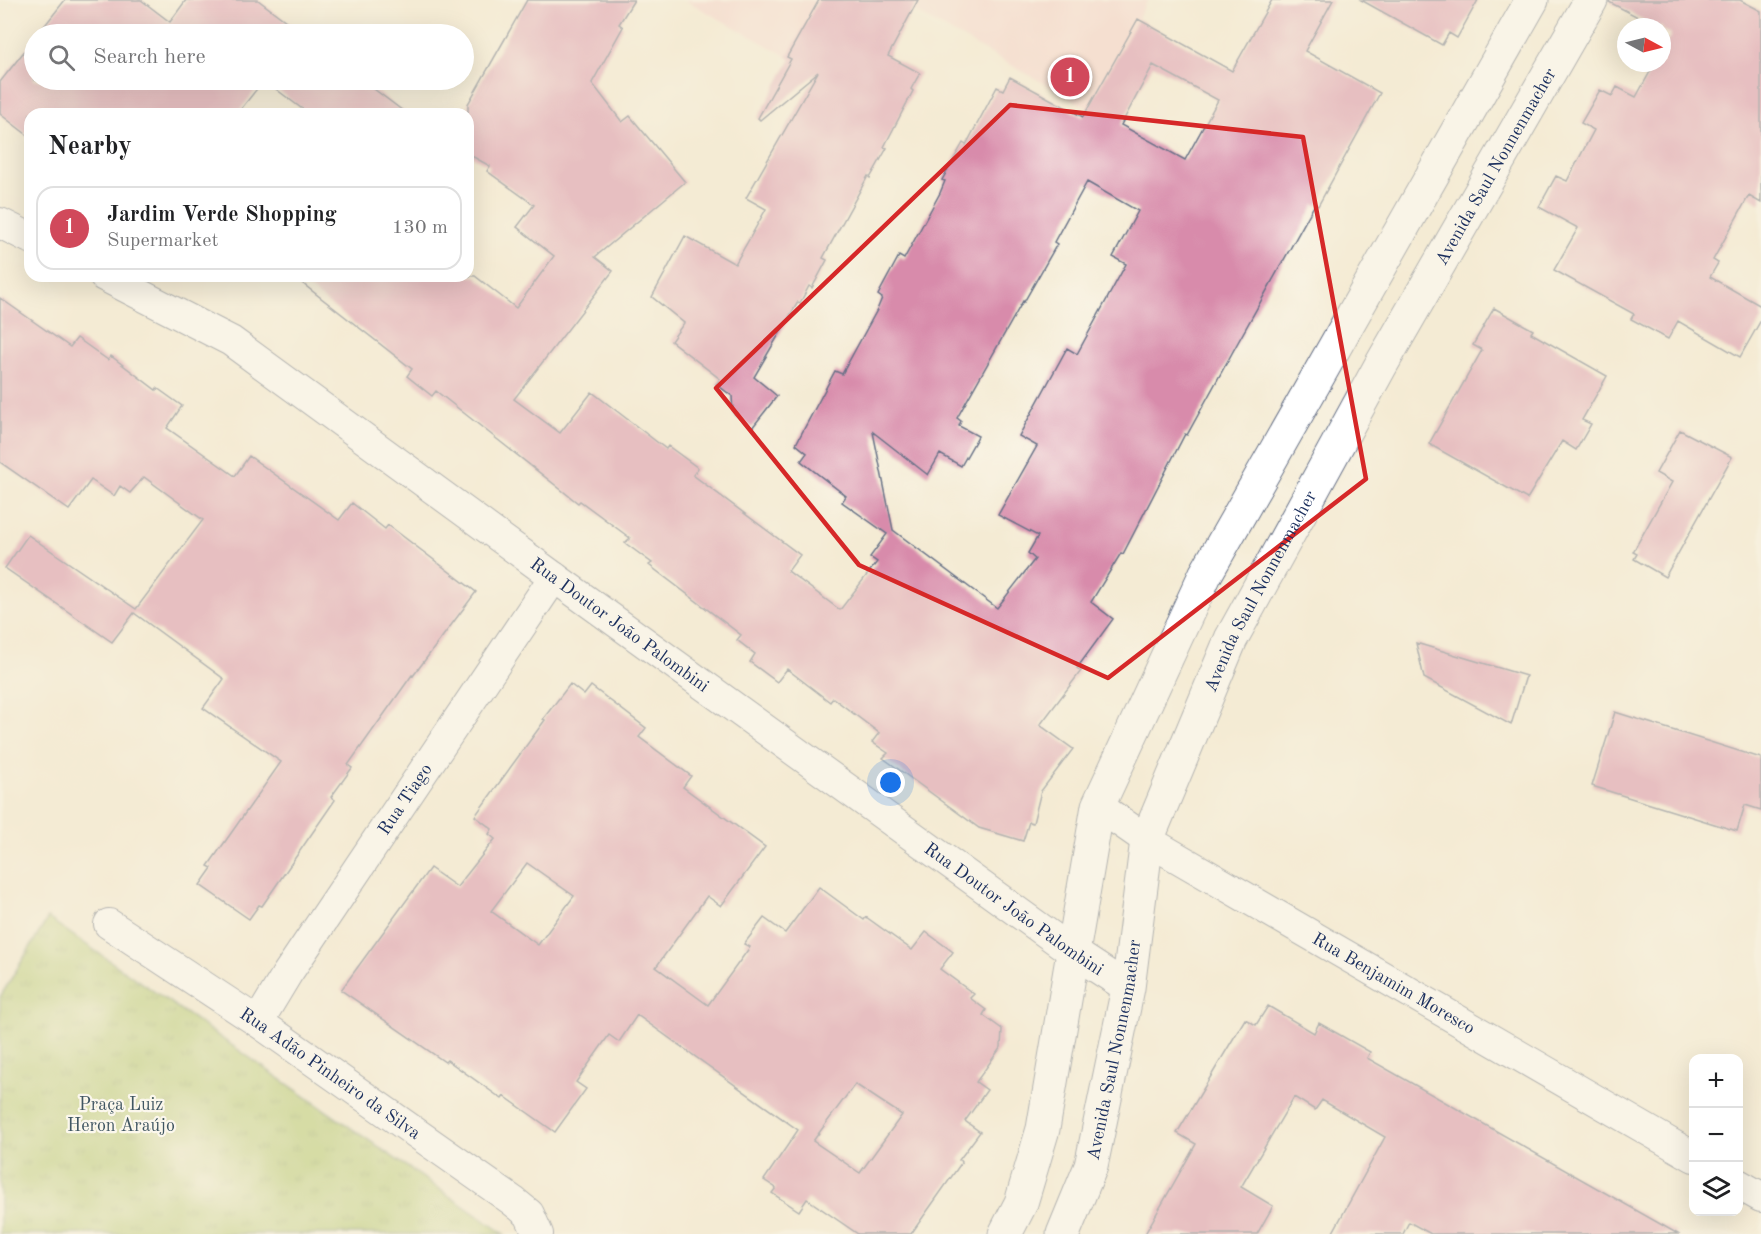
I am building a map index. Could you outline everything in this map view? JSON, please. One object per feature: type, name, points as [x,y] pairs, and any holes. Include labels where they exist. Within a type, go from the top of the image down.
[{"type":"street","points":[[1005,1234],[1021,1203],[1043,1129],[1098,806],[1205,576],[1532,0]]},
{"type":"street","name":"Avenida Saul Nonnenmacher","points":[[1063,1234],[1091,1166],[1128,988],[1147,840],[1231,639],[1376,375],[1591,0]]},
{"type":"street","points":[[1460,128],[1503,153]]},
{"type":"street","points":[[1413,211],[1455,236]]},
{"type":"street","points":[[0,223],[24,235]]},
{"type":"street","name":"Rua Doutor João Palombini","points":[[116,282],[231,340],[554,577],[1073,951],[1128,988]]},
{"type":"street","name":"Rua Tiago","points":[[258,1022],[294,964],[554,577]]},
{"type":"street","name":"Rua Benjamim Moresco","points":[[1098,806],[1147,840],[1689,1154]]},
{"type":"street","name":"Rua Adão Pinheiro da Silva","points":[[109,924],[258,1022],[513,1201],[529,1214],[538,1234]]},
{"type":"street","points":[[1743,1187],[1761,1197]]},
{"type":"highlighted area","points":[[1010,105],[1303,137],[1366,479],[1108,678],[859,565],[716,388]]},
{"type":"shaded area","points":[[685,0],[857,0],[817,73]]},
{"type":"shaded area","points":[[918,0],[1148,0],[1088,108],[912,10]]},
{"type":"green space","name":"Praça Luiz Heron Araújo","points":[[48,918],[504,1234],[0,1234],[0,997]]},
{"type":"building","points":[[65,0],[141,0],[170,22],[186,0],[258,0],[290,24],[46,24]]},
{"type":"building","points":[[527,0],[634,0],[619,24],[623,27],[592,83],[622,122],[630,116],[685,182],[595,257],[613,271],[514,399],[560,433],[592,392],[666,449],[668,446],[698,468],[693,475],[800,555],[788,571],[840,610],[877,562],[870,557],[887,534],[842,502],[846,496],[801,461],[807,453],[796,444],[835,371],[842,374],[877,310],[882,298],[878,295],[899,256],[904,259],[940,193],[945,181],[942,180],[963,143],[966,145],[997,87],[1003,90],[1010,77],[1083,117],[1138,19],[1232,71],[1272,0],[1333,0],[1305,51],[1380,93],[1318,206],[1315,204],[1187,435],[1185,434],[1123,554],[1121,553],[1091,602],[1113,619],[1077,668],[1081,671],[1040,725],[1073,749],[1041,791],[1033,823],[1029,822],[1023,841],[979,828],[883,758],[888,753],[872,742],[879,733],[833,698],[830,702],[787,669],[777,682],[750,662],[755,654],[737,640],[741,635],[649,565],[652,563],[625,543],[630,538],[580,501],[578,503],[436,391],[432,396],[407,376],[412,369],[301,282],[474,282],[475,276],[516,308],[554,256],[517,227],[534,205],[487,171],[490,166],[474,157],[474,108],[468,108],[468,104]],"holes":[[[1153,65],[1218,100],[1185,160],[1121,125]],[[1087,182],[1138,211],[1113,257],[1126,264],[1077,354],[1067,348],[1019,436],[1037,446],[998,515],[1038,536],[1028,553],[1035,559],[997,608],[893,530],[873,432],[928,475],[940,454],[961,466],[978,436],[959,426],[961,421],[957,418],[1057,244],[1054,242]]]},
{"type":"building","points":[[819,0],[918,0],[888,56],[920,73],[884,147],[887,148],[870,178],[868,176],[823,258],[827,260],[812,288],[809,286],[800,303],[798,302],[754,377],[777,396],[752,428],[733,413],[732,396],[716,384],[720,379],[671,341],[684,323],[652,297],[685,236],[735,264],[751,236],[766,209],[746,198],[818,72],[760,120],[758,118],[791,59],[787,57]]},
{"type":"building","points":[[1361,0],[1478,0],[1457,38],[1449,33],[1442,45]]},
{"type":"building","points":[[1610,0],[1740,0],[1761,11],[1761,203],[1749,196],[1713,260],[1718,263],[1710,277],[1761,306],[1761,320],[1740,357],[1678,321],[1668,339],[1631,319],[1634,314],[1554,270],[1578,228],[1539,207],[1556,176],[1567,181],[1594,130],[1581,123],[1600,90],[1612,96],[1617,87],[1636,97],[1650,72],[1671,72],[1671,18],[1640,18],[1609,2]]},
{"type":"building","points":[[24,52],[24,90],[256,90],[242,108],[24,108],[24,132],[0,114],[0,82]]},
{"type":"building","points":[[277,90],[375,90],[399,108],[301,108]]},
{"type":"building","points":[[0,298],[70,347],[77,338],[108,360],[111,356],[156,390],[157,388],[182,406],[167,428],[235,476],[249,456],[339,520],[352,503],[385,529],[388,525],[476,592],[412,675],[348,765],[352,768],[331,797],[335,800],[262,906],[259,905],[249,919],[200,885],[212,868],[208,866],[281,762],[203,708],[224,679],[134,613],[112,642],[5,568],[28,535],[136,609],[203,520],[144,477],[130,493],[120,486],[114,496],[91,480],[69,510],[0,462]]},
{"type":"building","points":[[1494,308],[1533,330],[1531,333],[1607,376],[1582,420],[1591,424],[1576,450],[1562,441],[1527,499],[1429,444],[1482,350],[1473,345]]},
{"type":"building","points":[[1680,430],[1732,457],[1665,577],[1634,559],[1637,554],[1633,552],[1672,482],[1656,473]]},
{"type":"building","points":[[1416,643],[1526,676],[1511,725],[1424,678]]},
{"type":"building","points":[[570,684],[584,695],[591,686],[646,728],[639,737],[691,776],[683,787],[765,847],[721,906],[707,896],[656,967],[708,1005],[750,947],[744,944],[764,918],[785,933],[819,887],[864,920],[866,917],[912,950],[926,932],[953,952],[940,969],[974,994],[970,998],[986,1010],[983,1015],[1002,1029],[1001,1047],[976,1082],[987,1090],[965,1121],[980,1132],[959,1160],[962,1162],[911,1234],[858,1234],[807,1199],[799,1211],[772,1193],[776,1188],[764,1180],[798,1130],[637,1015],[619,1042],[609,1035],[576,1082],[586,1089],[555,1132],[504,1096],[502,1099],[447,1060],[445,1062],[341,990],[430,868],[457,887],[495,839],[489,834],[492,829],[475,816],[545,720],[543,719]],"holes":[[[527,863],[574,896],[538,945],[491,911]],[[855,1084],[902,1115],[860,1173],[813,1141]]]},
{"type":"building","points":[[1615,712],[1761,758],[1761,810],[1745,805],[1737,831],[1592,786]]},
{"type":"building","points":[[1268,1006],[1314,1033],[1319,1023],[1370,1052],[1367,1058],[1678,1234],[1431,1234],[1409,1222],[1403,1234],[1332,1234],[1385,1137],[1322,1100],[1315,1110],[1294,1097],[1241,1187],[1273,1206],[1257,1234],[1145,1234],[1196,1144],[1177,1133],[1245,1019],[1256,1025]]},
{"type":"place","name":"Jardim Verde Shopping","points":[[1070,77]]}]
